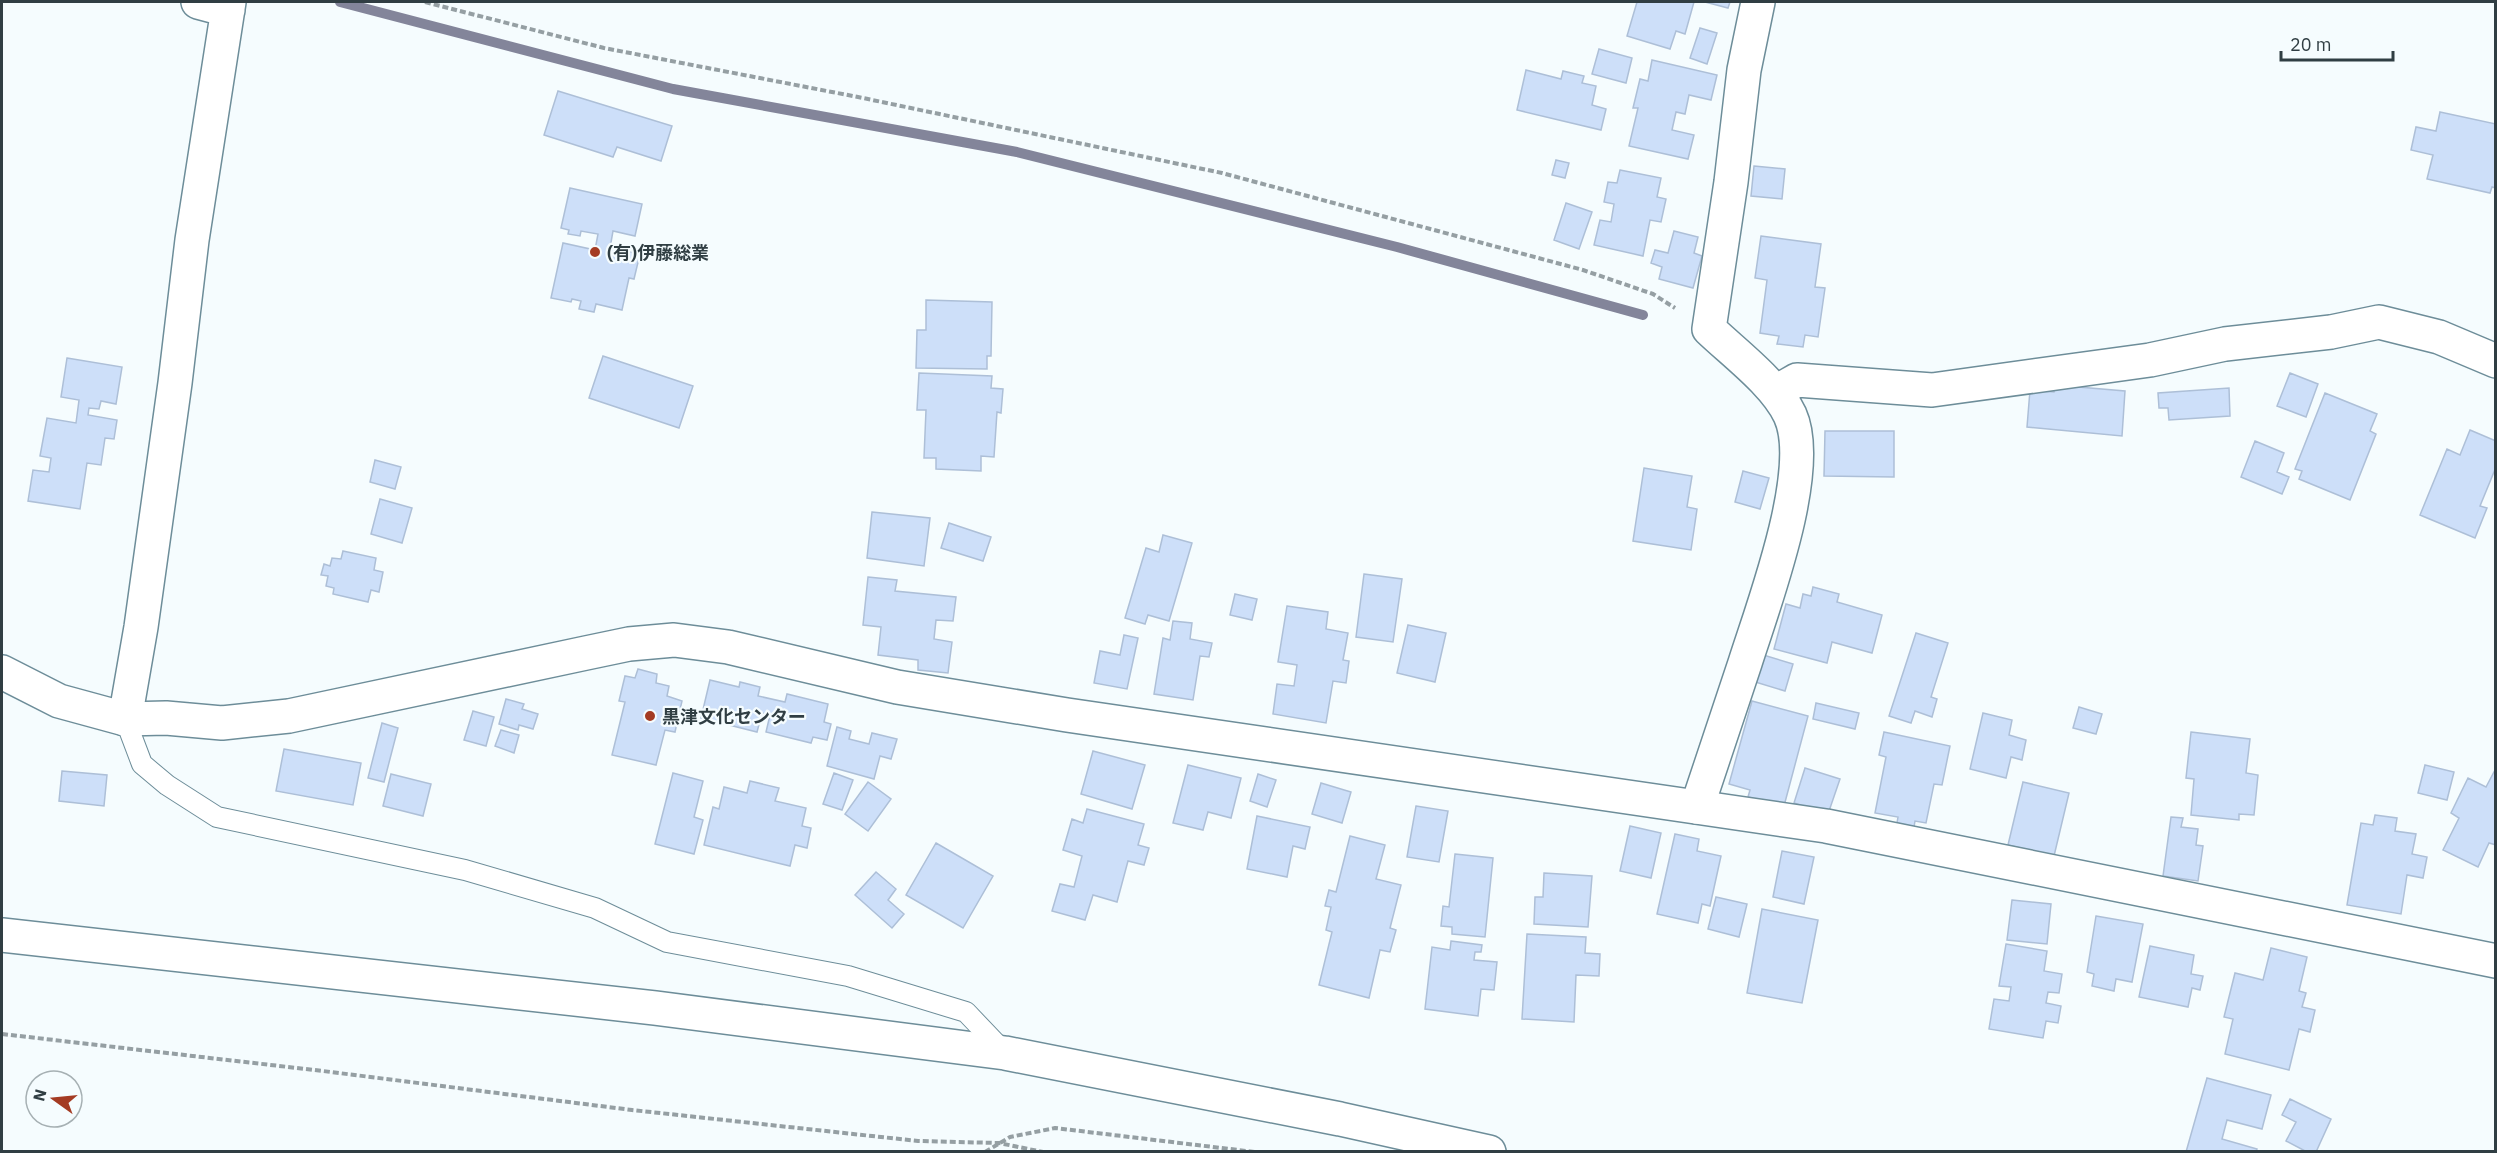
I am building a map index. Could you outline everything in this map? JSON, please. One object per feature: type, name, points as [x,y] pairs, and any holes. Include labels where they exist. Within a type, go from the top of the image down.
[{"type":"street","points":[[1697,807],[1772,586],[1784,537],[1798,453],[1791,416],[1776,392],[1709,329],[1731,182],[1744,70],[1758,2]]},
{"type":"street","points":[[125,719],[141,627],[175,383],[218,4]]},
{"type":"street","points":[[1776,392],[1797,380],[1932,390],[2150,360],[2225,344],[2331,332],[2379,322],[2439,337],[2496,361]]},
{"type":"street","points":[[2,672],[59,700],[125,719],[166,718],[222,723],[290,716],[629,644],[674,640],[728,647],[897,687],[1067,715],[1826,826],[2496,961]]},
{"type":"street","points":[[2,935],[655,1008],[1005,1053],[1340,1119],[1489,1152]]},
{"type":"lane","points":[[125,719],[142,764],[167,784],[217,817],[465,870],[595,908],[667,942],[848,976],[966,1012],[1005,1053]]},
{"type":"path","points":[[425,2],[604,48],[858,97],[1222,173],[1583,270],[1653,294],[1709,329]]},
{"type":"path","points":[[2,1034],[918,1141],[999,1143],[1043,1152]]},
{"type":"path","points":[[985,1152],[1010,1137],[1055,1128],[1255,1152]]},
{"type":"building","points":[[1637,2],[1694,2],[1685,34],[1676,31],[1670,49],[1627,36]]},
{"type":"building","points":[[1705,2],[1730,2],[1728,8]]},
{"type":"building","points":[[1700,28],[1717,33],[1707,64],[1690,58]]},
{"type":"building","points":[[1599,49],[1632,58],[1626,83],[1592,74]]},
{"type":"building","points":[[1652,60],[1717,75],[1711,100],[1689,95],[1685,114],[1676,112],[1672,130],[1694,135],[1688,159],[1629,146],[1638,108],[1633,108],[1640,79],[1648,81]]},
{"type":"building","points":[[1526,70],[1561,79],[1563,71],[1584,76],[1582,83],[1596,86],[1592,105],[1606,109],[1601,130],[1517,110]]},
{"type":"building","points":[[558,91],[672,126],[661,161],[617,147],[613,157],[544,135]]},
{"type":"building","points":[[2440,112],[2496,124],[2496,188],[2492,187],[2490,193],[2427,179],[2433,155],[2411,150],[2416,127],[2436,131]]},
{"type":"building","points":[[1556,160],[1569,163],[1565,178],[1552,175]]},
{"type":"building","points":[[1754,166],[1785,169],[1782,199],[1751,196]]},
{"type":"building","points":[[1620,170],[1661,178],[1657,197],[1666,199],[1661,222],[1650,220],[1643,256],[1594,245],[1600,220],[1611,222],[1614,204],[1604,202],[1608,182],[1617,183]]},
{"type":"building","name":"(有)伊藤総業","points":[[570,188],[642,204],[635,236],[613,231],[610,248],[640,254],[634,279],[629,278],[622,310],[596,304],[594,312],[579,309],[581,301],[572,299],[571,302],[551,298],[563,243],[595,250],[598,234],[581,231],[580,236],[568,234],[569,230],[561,228]]},
{"type":"building","points":[[1566,203],[1592,212],[1579,249],[1554,240]]},
{"type":"building","points":[[1674,231],[1698,237],[1694,253],[1702,256],[1693,288],[1659,279],[1662,267],[1651,263],[1655,250],[1668,253]]},
{"type":"building","points":[[1761,236],[1821,244],[1815,287],[1825,288],[1818,337],[1805,335],[1803,347],[1777,344],[1779,336],[1760,333],[1767,280],[1755,278]]},
{"type":"building","points":[[926,300],[992,302],[991,356],[987,356],[987,369],[916,368],[917,330],[926,330]]},
{"type":"building","points":[[603,356],[693,386],[679,428],[589,398]]},
{"type":"building","points":[[67,358],[122,367],[116,404],[101,401],[99,409],[89,408],[88,415],[117,420],[114,439],[105,438],[101,465],[87,463],[80,509],[28,501],[33,470],[49,472],[51,458],[40,456],[47,418],[76,423],[79,400],[61,397]]},
{"type":"building","points":[[919,373],[992,376],[991,388],[1003,389],[1001,413],[997,412],[994,457],[981,456],[981,471],[936,469],[936,458],[924,458],[926,410],[917,410]]},
{"type":"building","points":[[2290,373],[2318,384],[2306,417],[2277,406]]},
{"type":"building","points":[[2055,385],[2125,391],[2122,436],[2027,427],[2030,390],[2054,392]]},
{"type":"building","points":[[2229,388],[2230,416],[2169,420],[2168,408],[2159,408],[2158,393]]},
{"type":"building","points":[[2325,393],[2377,414],[2370,431],[2376,434],[2350,500],[2299,479],[2302,471],[2295,469]]},
{"type":"building","points":[[2470,430],[2496,441],[2496,467],[2480,506],[2487,508],[2475,538],[2420,515],[2447,449],[2460,455]]},
{"type":"building","points":[[1825,431],[1894,431],[1894,477],[1824,476]]},
{"type":"building","points":[[2255,441],[2284,453],[2277,472],[2289,477],[2282,494],[2241,477]]},
{"type":"building","points":[[375,460],[401,467],[395,489],[370,482]]},
{"type":"building","points":[[1644,468],[1692,476],[1687,507],[1697,509],[1691,550],[1633,541]]},
{"type":"building","points":[[1743,471],[1769,478],[1760,509],[1735,502]]},
{"type":"building","points":[[380,499],[412,508],[402,543],[371,534]]},
{"type":"building","points":[[872,512],[930,518],[924,566],[867,558]]},
{"type":"building","points":[[949,523],[991,537],[983,561],[941,548]]},
{"type":"building","points":[[1163,535],[1192,543],[1169,621],[1148,615],[1145,624],[1125,618],[1146,548],[1159,552]]},
{"type":"building","points":[[343,551],[376,558],[374,570],[383,572],[379,592],[371,590],[368,602],[333,594],[334,588],[326,586],[328,576],[321,575],[324,564],[330,566],[332,558],[341,559]]},
{"type":"building","points":[[1364,574],[1402,579],[1393,642],[1356,637]]},
{"type":"building","points":[[868,577],[897,580],[895,591],[956,597],[953,621],[936,620],[934,639],[952,642],[948,673],[918,670],[918,660],[878,655],[881,627],[863,625]]},
{"type":"building","points":[[1813,587],[1839,594],[1837,602],[1882,615],[1872,653],[1832,642],[1827,663],[1774,649],[1786,604],[1800,608],[1803,594],[1811,596]]},
{"type":"building","points":[[1235,594],[1257,599],[1252,620],[1230,615]]},
{"type":"building","points":[[1287,606],[1328,612],[1326,629],[1348,633],[1343,660],[1349,661],[1346,683],[1333,681],[1326,723],[1273,714],[1277,684],[1294,686],[1297,665],[1278,662]]},
{"type":"building","points":[[1173,621],[1192,623],[1190,639],[1212,643],[1209,657],[1200,656],[1193,700],[1154,694],[1163,638],[1170,640]]},
{"type":"building","points":[[1408,625],[1446,633],[1435,682],[1397,673]]},
{"type":"building","points":[[1916,633],[1948,643],[1931,697],[1937,699],[1932,717],[1915,711],[1911,723],[1889,716]]},
{"type":"building","points":[[1124,635],[1138,638],[1127,689],[1094,683],[1100,651],[1120,655]]},
{"type":"building","points":[[1760,654],[1793,664],[1785,691],[1752,681]]},
{"type":"building","name":"黒津文化センター","points":[[638,669],[657,674],[656,683],[669,686],[667,696],[682,701],[675,732],[665,730],[656,765],[612,755],[625,702],[619,701],[625,676],[635,678]]},
{"type":"building","points":[[710,680],[739,687],[740,682],[760,687],[758,696],[785,702],[787,694],[828,704],[824,722],[831,724],[827,740],[813,737],[811,743],[766,732],[770,715],[762,713],[757,732],[701,718]]},
{"type":"building","points":[[506,699],[524,704],[522,709],[538,714],[533,729],[519,725],[518,730],[499,724]]},
{"type":"building","points":[[1752,701],[1808,716],[1784,806],[1748,797],[1750,790],[1729,784]]},
{"type":"building","points":[[1816,703],[1859,713],[1855,729],[1813,719]]},
{"type":"building","points":[[2079,707],[2102,714],[2096,734],[2073,728]]},
{"type":"building","points":[[473,711],[494,717],[486,746],[464,740]]},
{"type":"building","points":[[1983,713],[2012,720],[2009,735],[2026,740],[2022,760],[2011,757],[2006,778],[1970,769]]},
{"type":"building","points":[[382,723],[398,728],[384,782],[368,778]]},
{"type":"building","points":[[837,727],[851,731],[849,739],[869,744],[872,733],[897,739],[891,759],[880,756],[874,779],[827,766]]},
{"type":"building","points":[[501,730],[519,735],[514,753],[495,746]]},
{"type":"building","points":[[1884,732],[1950,746],[1942,785],[1934,784],[1926,823],[1915,821],[1914,827],[1897,823],[1898,817],[1875,813],[1886,757],[1879,755]]},
{"type":"building","points":[[2191,732],[2250,739],[2246,773],[2258,775],[2254,815],[2239,814],[2239,820],[2191,815],[2194,779],[2186,778]]},
{"type":"building","points":[[284,749],[361,763],[353,805],[276,791]]},
{"type":"building","points":[[1093,751],[1145,765],[1132,809],[1081,794]]},
{"type":"building","points":[[1188,765],[1241,778],[1231,818],[1208,812],[1203,830],[1173,823]]},
{"type":"building","points":[[2425,765],[2454,772],[2447,800],[2418,793]]},
{"type":"building","points":[[1805,768],[1840,779],[1828,814],[1794,803]]},
{"type":"building","points":[[2496,768],[2496,845],[2489,843],[2478,867],[2443,850],[2459,818],[2451,813],[2468,778],[2486,787]]},
{"type":"building","points":[[62,771],[107,775],[104,806],[59,801]]},
{"type":"building","points":[[673,773],[703,781],[694,817],[703,820],[694,854],[655,844]]},
{"type":"building","points":[[834,773],[853,780],[842,810],[823,804]]},
{"type":"building","points":[[391,774],[431,784],[423,816],[383,806]]},
{"type":"building","points":[[1258,774],[1276,780],[1267,807],[1250,801]]},
{"type":"building","points":[[750,781],[779,788],[775,801],[806,808],[802,826],[811,828],[807,848],[795,845],[790,866],[704,845],[713,807],[719,809],[724,787],[747,793]]},
{"type":"building","points":[[868,782],[891,799],[868,831],[845,814]]},
{"type":"building","points":[[2023,782],[2069,793],[2054,856],[2008,845]]},
{"type":"building","points":[[1321,783],[1351,792],[1342,823],[1312,814]]},
{"type":"building","points":[[1416,806],[1448,811],[1439,862],[1407,857]]},
{"type":"building","points":[[1087,809],[1144,824],[1138,845],[1149,848],[1144,865],[1128,861],[1117,902],[1093,895],[1085,920],[1052,911],[1060,884],[1074,887],[1082,856],[1063,850],[1072,819],[1083,823]]},
{"type":"building","points":[[2375,815],[2397,818],[2395,831],[2416,834],[2412,854],[2427,857],[2423,878],[2407,875],[2401,914],[2347,905],[2361,823],[2373,825]]},
{"type":"building","points":[[1257,816],[1310,827],[1305,849],[1293,846],[1287,877],[1247,869]]},
{"type":"building","points":[[2171,817],[2183,818],[2181,827],[2198,829],[2196,845],[2203,846],[2198,881],[2163,876]]},
{"type":"building","points":[[1630,826],[1661,833],[1651,878],[1620,871]]},
{"type":"building","points":[[1675,834],[1699,839],[1697,851],[1721,856],[1710,906],[1702,904],[1698,923],[1657,914]]},
{"type":"building","points":[[1350,836],[1385,845],[1376,879],[1401,885],[1390,928],[1396,930],[1390,952],[1380,950],[1369,998],[1319,985],[1332,932],[1326,930],[1331,907],[1325,906],[1329,890],[1336,892]]},
{"type":"building","points":[[936,843],[993,876],[963,928],[906,895]]},
{"type":"building","points":[[1782,851],[1814,857],[1804,904],[1773,897]]},
{"type":"building","points":[[1455,854],[1493,858],[1485,937],[1452,934],[1452,927],[1441,926],[1443,906],[1449,907]]},
{"type":"building","points":[[876,872],[896,889],[888,900],[904,914],[892,928],[855,895]]},
{"type":"building","points":[[1544,873],[1592,876],[1588,927],[1534,924],[1535,897],[1543,897]]},
{"type":"building","points":[[1716,897],[1747,904],[1739,937],[1708,929]]},
{"type":"building","points":[[2012,900],[2051,904],[2047,944],[2007,940]]},
{"type":"building","points":[[1762,909],[1818,920],[1802,1003],[1747,993]]},
{"type":"building","points":[[2096,916],[2143,924],[2132,982],[2116,979],[2114,991],[2092,986],[2094,974],[2087,972]]},
{"type":"building","points":[[1527,934],[1586,937],[1585,953],[1600,954],[1599,976],[1576,975],[1574,1022],[1522,1019]]},
{"type":"building","points":[[1451,941],[1482,945],[1481,952],[1475,952],[1474,960],[1497,962],[1494,990],[1481,989],[1478,1016],[1425,1009],[1432,947],[1450,950]]},
{"type":"building","points":[[2006,944],[2047,951],[2044,971],[2062,974],[2059,993],[2048,992],[2046,1003],[2061,1006],[2058,1023],[2046,1021],[2043,1038],[1989,1029],[1994,999],[2009,1001],[2011,987],[1999,986]]},
{"type":"building","points":[[2150,946],[2194,955],[2191,974],[2203,976],[2200,990],[2192,988],[2188,1007],[2139,997]]},
{"type":"building","points":[[2271,948],[2307,957],[2299,991],[2306,993],[2302,1007],[2315,1010],[2310,1032],[2299,1029],[2289,1070],[2225,1054],[2233,1019],[2224,1017],[2235,973],[2263,980]]},
{"type":"building","points":[[2207,1078],[2271,1095],[2262,1129],[2227,1120],[2222,1139],[2257,1149],[2256,1152],[2186,1152]]},
{"type":"building","points":[[2290,1099],[2331,1119],[2316,1152],[2307,1152],[2286,1141],[2296,1122],[2282,1115]]},
{"type":"waterway","points":[[340,2],[673,89],[1017,152],[1397,247],[1643,315]]},
{"type":"place","name":"(有)伊藤総業","points":[[595,252]]},
{"type":"place","name":"黒津文化センター","points":[[650,716]]}]
